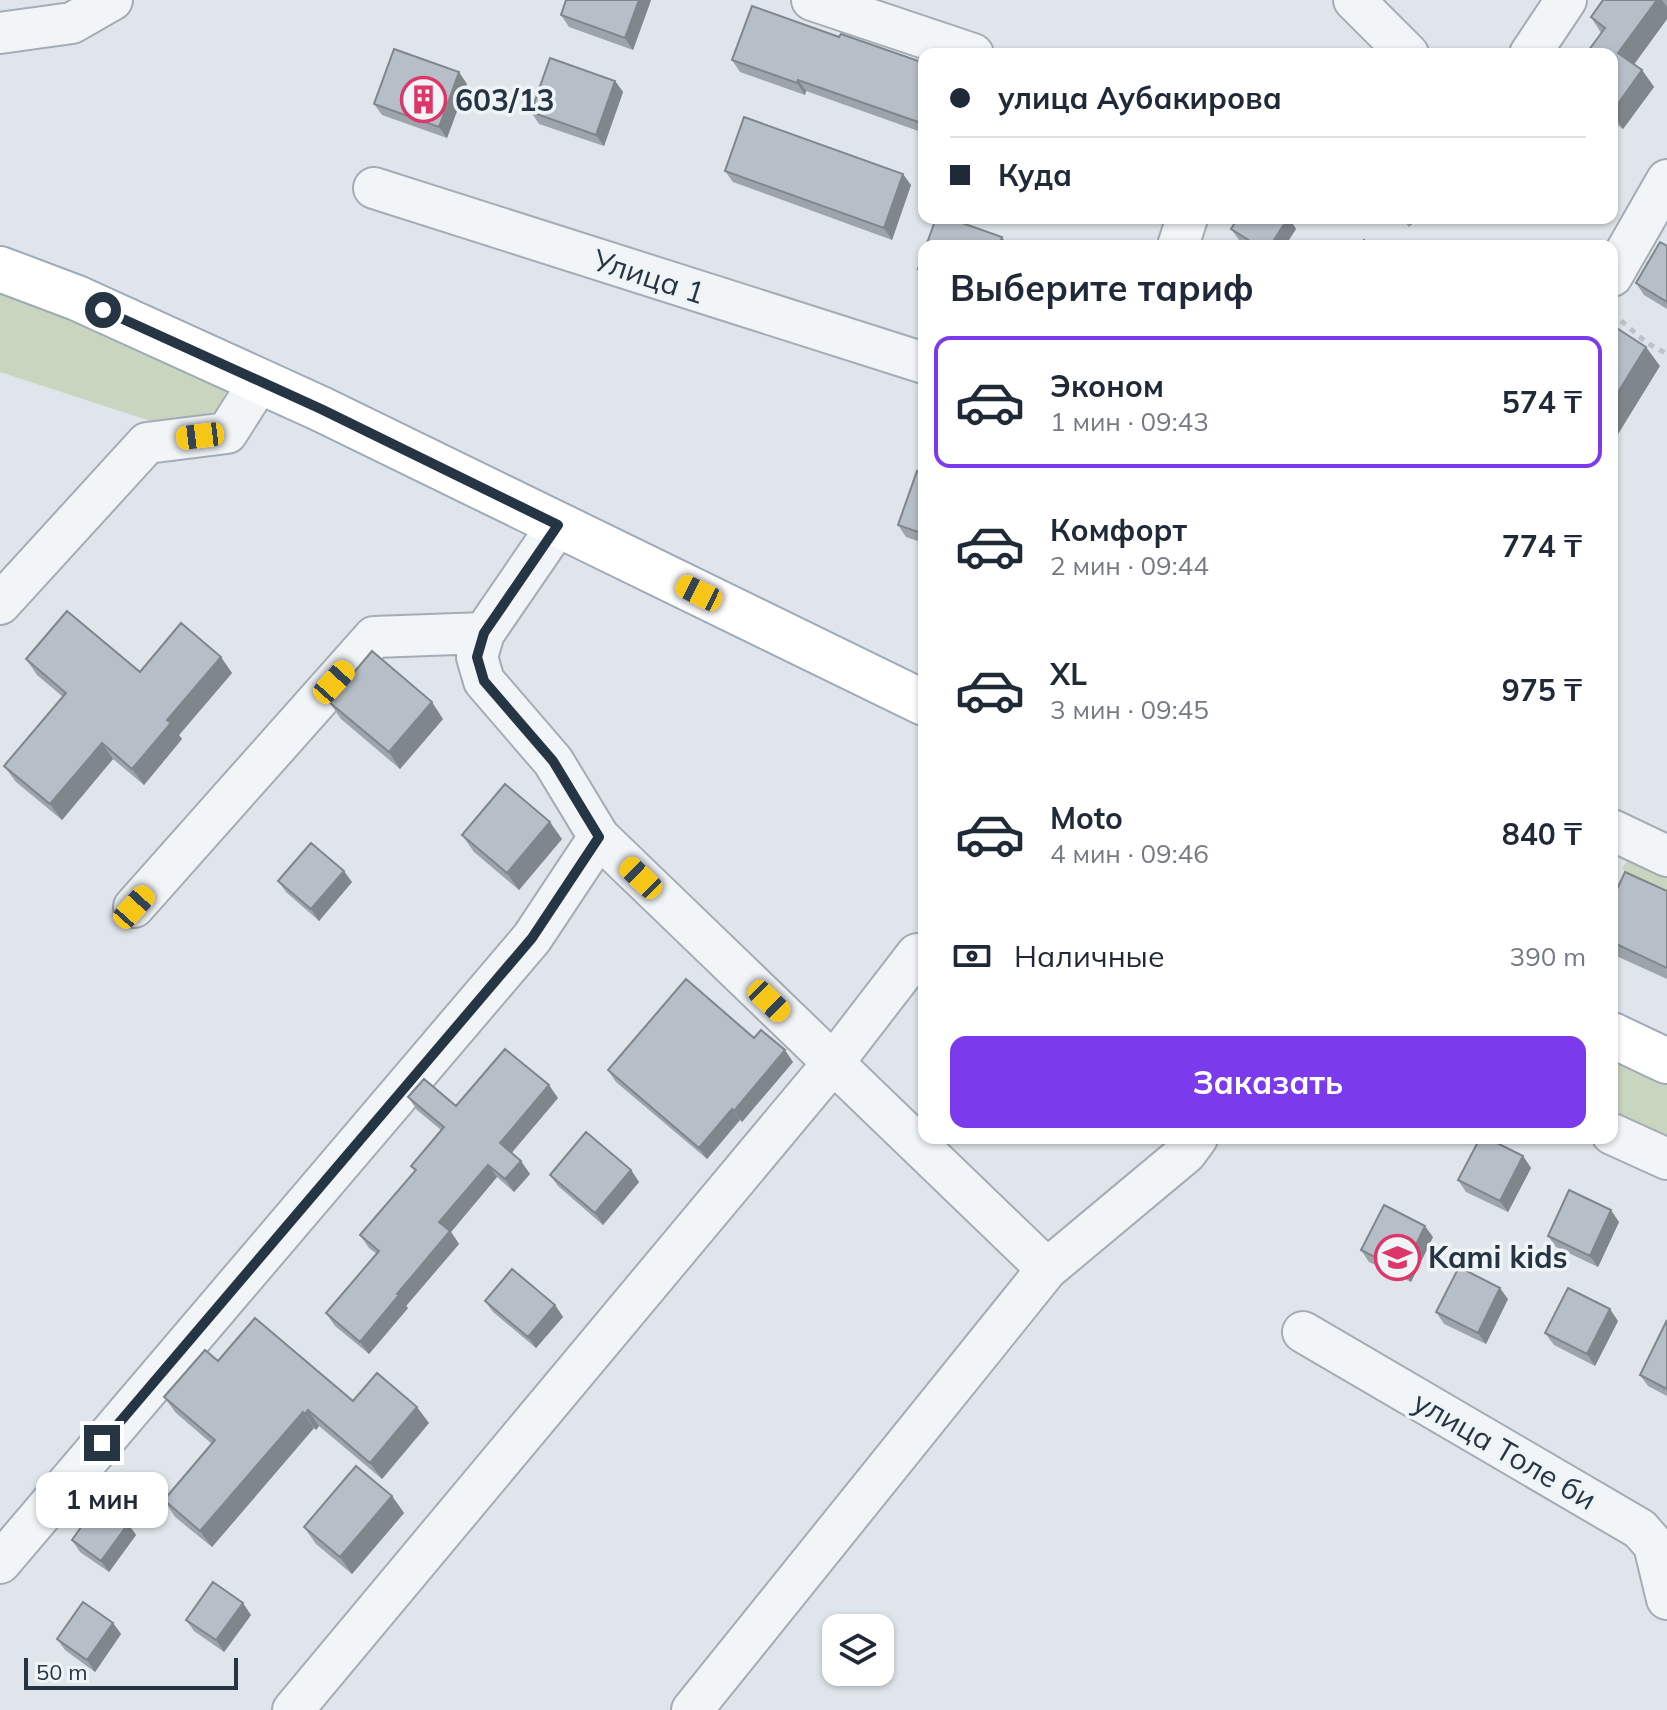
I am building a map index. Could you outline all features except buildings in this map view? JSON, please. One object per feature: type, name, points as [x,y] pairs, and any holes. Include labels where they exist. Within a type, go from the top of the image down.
[{"type":"main road","points":[[0,269],[77,298],[260,381],[918,700]]},
{"type":"main road","points":[[1618,1038],[1667,1061]]},
{"type":"street","points":[[0,33],[72,23],[112,0]]},
{"type":"street","points":[[812,0],[955,48]]},
{"type":"street","points":[[1354,0],[1402,48]]},
{"type":"street","points":[[1534,48],[1566,0]]},
{"type":"street","points":[[1618,251],[1626,218],[1667,180]]},
{"type":"street","name":"Улица 1","points":[[374,188],[918,361]]},
{"type":"street","points":[[0,604],[147,443],[227,433],[260,381]]},
{"type":"street","points":[[558,525],[484,633],[477,657],[484,681],[553,761],[599,837],[1047,1269]]},
{"type":"street","points":[[134,907],[374,637],[484,633]]},
{"type":"street","points":[[1618,833],[1667,856]]},
{"type":"street","points":[[0,1563],[532,938],[599,837]]},
{"type":"street","points":[[293,1710],[833,1063],[917,954]]},
{"type":"street","points":[[1618,1137],[1667,1159]]},
{"type":"street","points":[[692,1710],[1047,1269],[1186,1153],[1193,1144]]},
{"type":"street","name":"улица Толе би","points":[[1303,1332],[1640,1529],[1654,1545],[1667,1599]]},
{"type":"path","points":[[1618,318],[1647,343],[1667,354]]},
{"type":"green space","points":[[0,294],[233,379],[217,411],[163,425],[0,372]]},
{"type":"green space","points":[[1629,858],[1667,875],[1667,947],[1636,883],[1622,868]]},
{"type":"green space","points":[[1618,1061],[1667,1084],[1667,1153],[1618,1129]]},
{"type":"place","name":"603/13","points":[[424,100]]},
{"type":"place","name":"Kami kids","points":[[1397,1257]]},
{"type":"route","points":[[102,1443],[532,938],[599,837],[553,761],[484,681],[477,657],[484,633],[558,525],[321,409],[103,310]]}]
